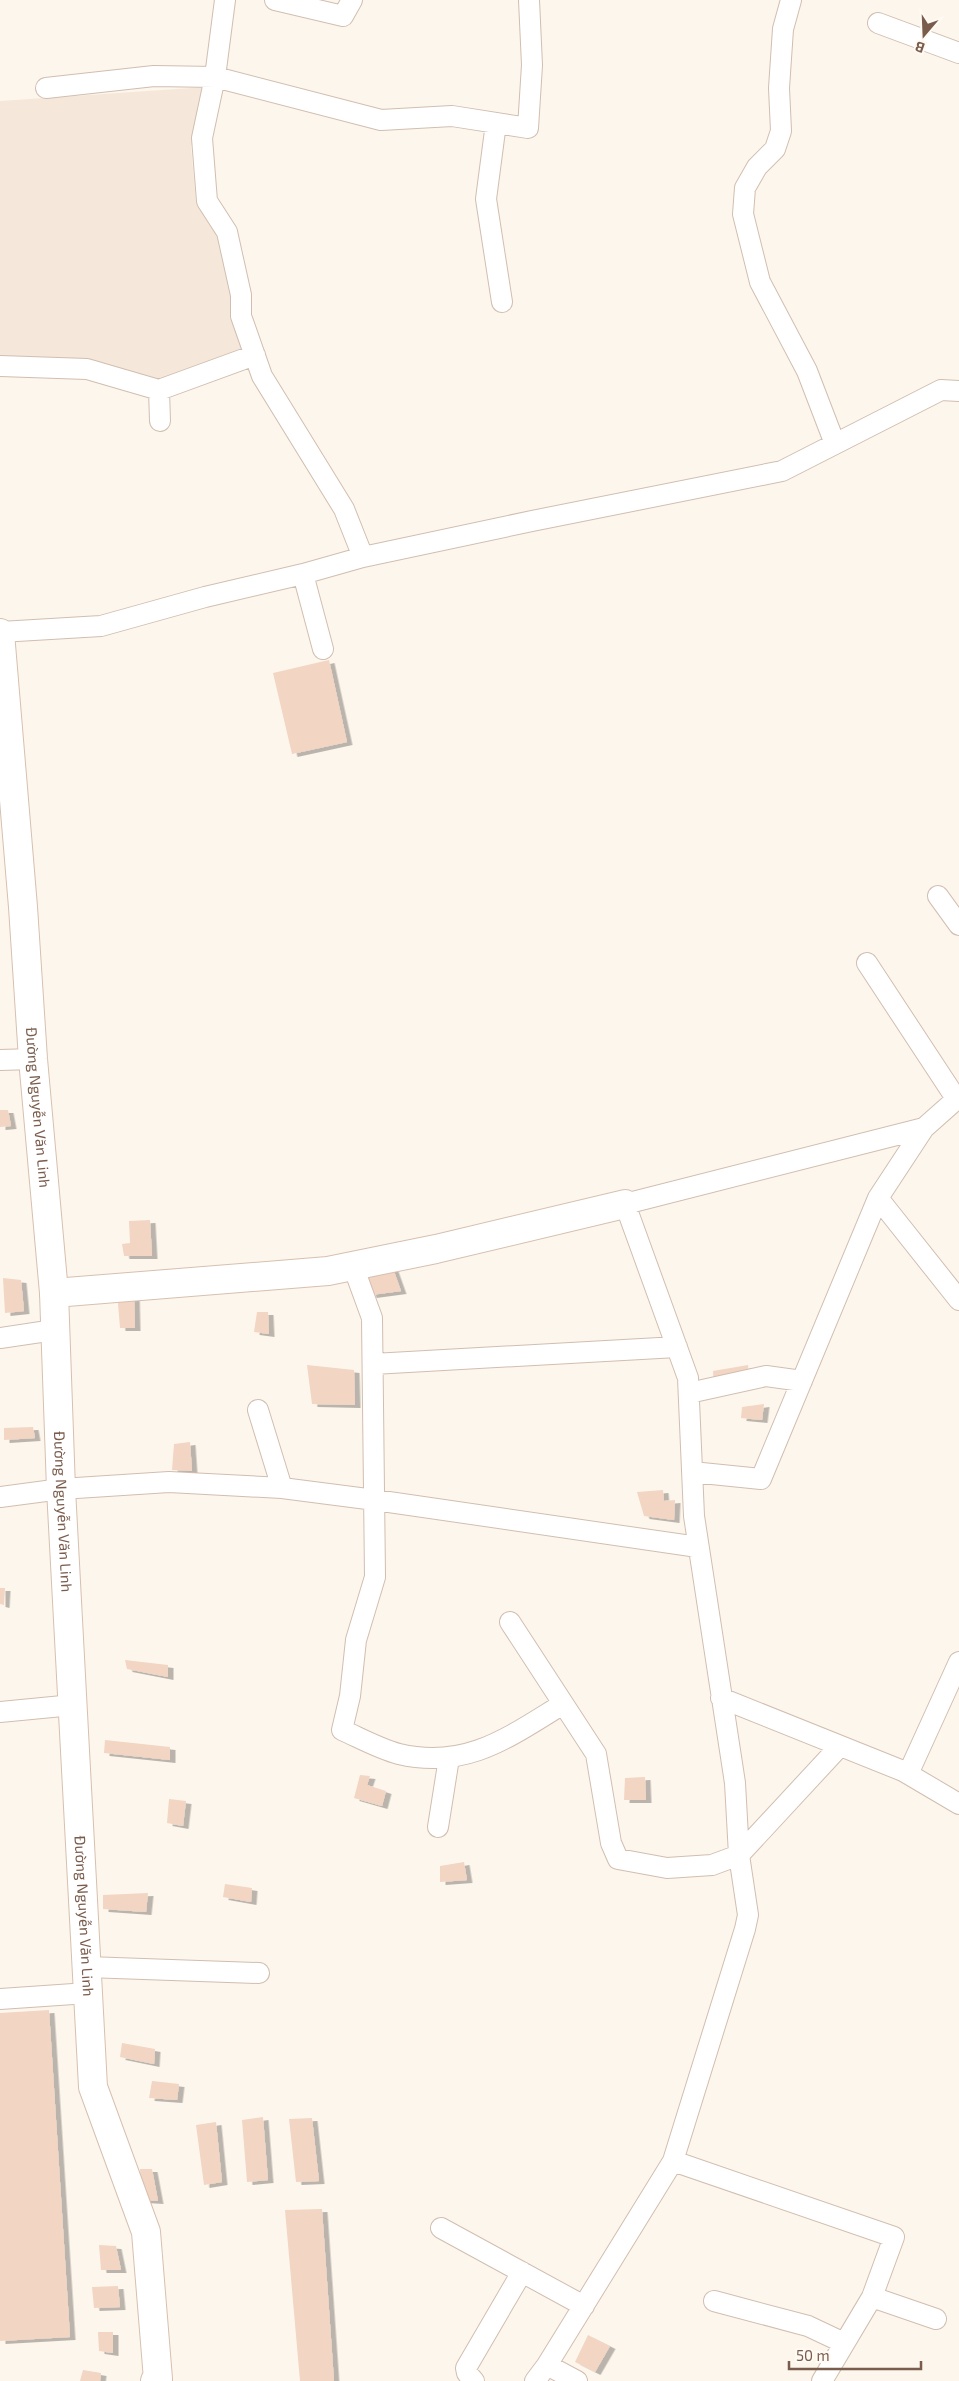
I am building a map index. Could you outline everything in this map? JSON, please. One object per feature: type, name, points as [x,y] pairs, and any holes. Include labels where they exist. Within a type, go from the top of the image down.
[{"type":"street","points":[[225,0],[216,76],[202,138],[207,201],[227,232],[241,295],[241,316],[262,376],[344,509],[363,558]]},
{"type":"street","points":[[275,0],[343,16],[352,0]]},
{"type":"street","points":[[46,88],[154,76],[216,76],[381,120],[452,116],[528,128],[532,65],[529,0]]},
{"type":"street","points":[[791,0],[783,29],[780,88],[781,130],[775,150],[757,167],[745,188],[743,214],[760,282],[807,371],[835,444]]},
{"type":"street","points":[[878,23],[959,53]]},
{"type":"street","points":[[496,123],[486,198],[502,302]]},
{"type":"street","points":[[0,366],[87,369],[159,390],[255,355]]},
{"type":"street","points":[[159,390],[160,421]]},
{"type":"street","points":[[0,632],[101,626],[205,596],[303,574],[363,558],[532,521],[782,472],[941,390],[959,391]]},
{"type":"street","points":[[303,574],[323,649]]},
{"type":"street","name":"Đường Nguyễn Văn Linh","points":[[0,632],[23,908],[33,1059],[54,1293],[61,1489],[93,2087],[146,2232],[158,2380]]},
{"type":"street","points":[[938,896],[959,925]]},
{"type":"street","points":[[692,1472],[761,1479],[878,1198],[924,1128],[958,1098],[867,963]]},
{"type":"street","points":[[0,1060],[33,1059]]},
{"type":"street","points":[[54,1293],[328,1271],[626,1204],[924,1128]]},
{"type":"street","points":[[878,1198],[959,1300]]},
{"type":"street","points":[[535,2381],[547,2365],[673,2161],[748,1915],[739,1855],[735,1783],[694,1516],[688,1378],[626,1204]]},
{"type":"street","points":[[353,1266],[372,1318],[375,1578],[356,1640],[350,1696],[342,1730],[399,1754],[449,1758],[491,1747],[563,1704]]},
{"type":"street","points":[[0,1338],[54,1330]]},
{"type":"street","points":[[373,1364],[677,1347]]},
{"type":"street","points":[[688,1393],[766,1376],[802,1381]]},
{"type":"street","points":[[258,1410],[282,1488]]},
{"type":"street","points":[[0,1498],[61,1489],[169,1482],[282,1488],[698,1547]]},
{"type":"street","points":[[510,1622],[596,1754],[611,1843],[618,1858],[667,1868],[712,1865],[739,1855],[840,1746]]},
{"type":"street","points":[[908,1774],[959,1662]]},
{"type":"street","points":[[721,1698],[908,1774],[959,1804]]},
{"type":"street","points":[[0,1712],[73,1705]]},
{"type":"street","points":[[438,1826],[449,1758]]},
{"type":"street","points":[[87,1967],[259,1973]]},
{"type":"street","points":[[0,1999],[88,1993]]},
{"type":"street","points":[[673,2161],[894,2237],[872,2297],[822,2381]]},
{"type":"street","points":[[441,2228],[584,2306]]},
{"type":"street","points":[[474,2381],[467,2373],[466,2368],[522,2272]]},
{"type":"street","points":[[872,2297],[936,2319]]},
{"type":"street","points":[[714,2300],[808,2326],[844,2343]]},
{"type":"street","points":[[547,2365],[577,2381]]},
{"type":"shaded area","points":[[206,87],[191,146],[196,202],[226,248],[241,295],[241,352],[160,384],[85,358],[0,359],[0,101]]},
{"type":"building","points":[[329,660],[347,742],[292,754],[273,673]]},
{"type":"building","points":[[0,1110],[8,1110],[11,1126],[0,1127]]},
{"type":"building","points":[[150,1220],[152,1256],[124,1256],[122,1244],[130,1243],[129,1221]]},
{"type":"building","points":[[391,1263],[401,1291],[371,1295],[364,1271]]},
{"type":"building","points":[[3,1278],[21,1280],[24,1311],[5,1313]]},
{"type":"building","points":[[134,1289],[135,1328],[120,1328],[117,1291]]},
{"type":"building","points":[[257,1312],[268,1312],[269,1334],[254,1332]]},
{"type":"building","points":[[307,1365],[354,1370],[355,1405],[312,1404]]},
{"type":"building","points":[[748,1365],[749,1379],[714,1386],[713,1371]]},
{"type":"building","points":[[764,1404],[762,1420],[741,1418],[742,1407]]},
{"type":"building","points":[[33,1427],[35,1438],[4,1440],[4,1428]]},
{"type":"building","points":[[190,1442],[192,1471],[172,1470],[174,1444]]},
{"type":"building","points":[[663,1490],[664,1501],[675,1500],[674,1520],[644,1516],[637,1492]]},
{"type":"building","points":[[0,1588],[5,1588],[4,1605],[0,1604]]},
{"type":"building","points":[[125,1660],[168,1665],[168,1677],[127,1669]]},
{"type":"building","points":[[105,1740],[170,1747],[170,1760],[104,1753]]},
{"type":"building","points":[[360,1775],[370,1776],[367,1785],[386,1791],[382,1806],[354,1798]]},
{"type":"building","points":[[645,1777],[646,1800],[624,1800],[625,1778]]},
{"type":"building","points":[[169,1799],[186,1801],[183,1826],[167,1823]]},
{"type":"building","points":[[464,1862],[467,1880],[440,1882],[440,1866]]},
{"type":"building","points":[[225,1884],[252,1888],[251,1902],[223,1897]]},
{"type":"building","points":[[148,1893],[146,1912],[103,1909],[103,1895]]},
{"type":"building","points":[[49,2010],[70,2337],[0,2341],[0,2013]]},
{"type":"building","points":[[122,2043],[155,2049],[154,2064],[120,2057]]},
{"type":"building","points":[[152,2081],[179,2084],[177,2100],[149,2098]]},
{"type":"building","points":[[263,2117],[268,2180],[247,2182],[242,2120]]},
{"type":"building","points":[[312,2118],[319,2181],[296,2182],[289,2119]]},
{"type":"building","points":[[216,2122],[222,2182],[204,2185],[196,2125]]},
{"type":"building","points":[[140,2169],[152,2169],[158,2201],[142,2200]]},
{"type":"building","points":[[322,2209],[334,2381],[300,2381],[285,2210]]},
{"type":"building","points":[[99,2245],[116,2246],[121,2270],[101,2270]]},
{"type":"building","points":[[118,2286],[120,2307],[94,2308],[92,2287]]},
{"type":"building","points":[[98,2332],[113,2332],[113,2353],[99,2351]]},
{"type":"building","points":[[588,2335],[610,2346],[595,2372],[575,2362]]},
{"type":"building","points":[[83,2370],[101,2373],[100,2381],[80,2381]]}]
